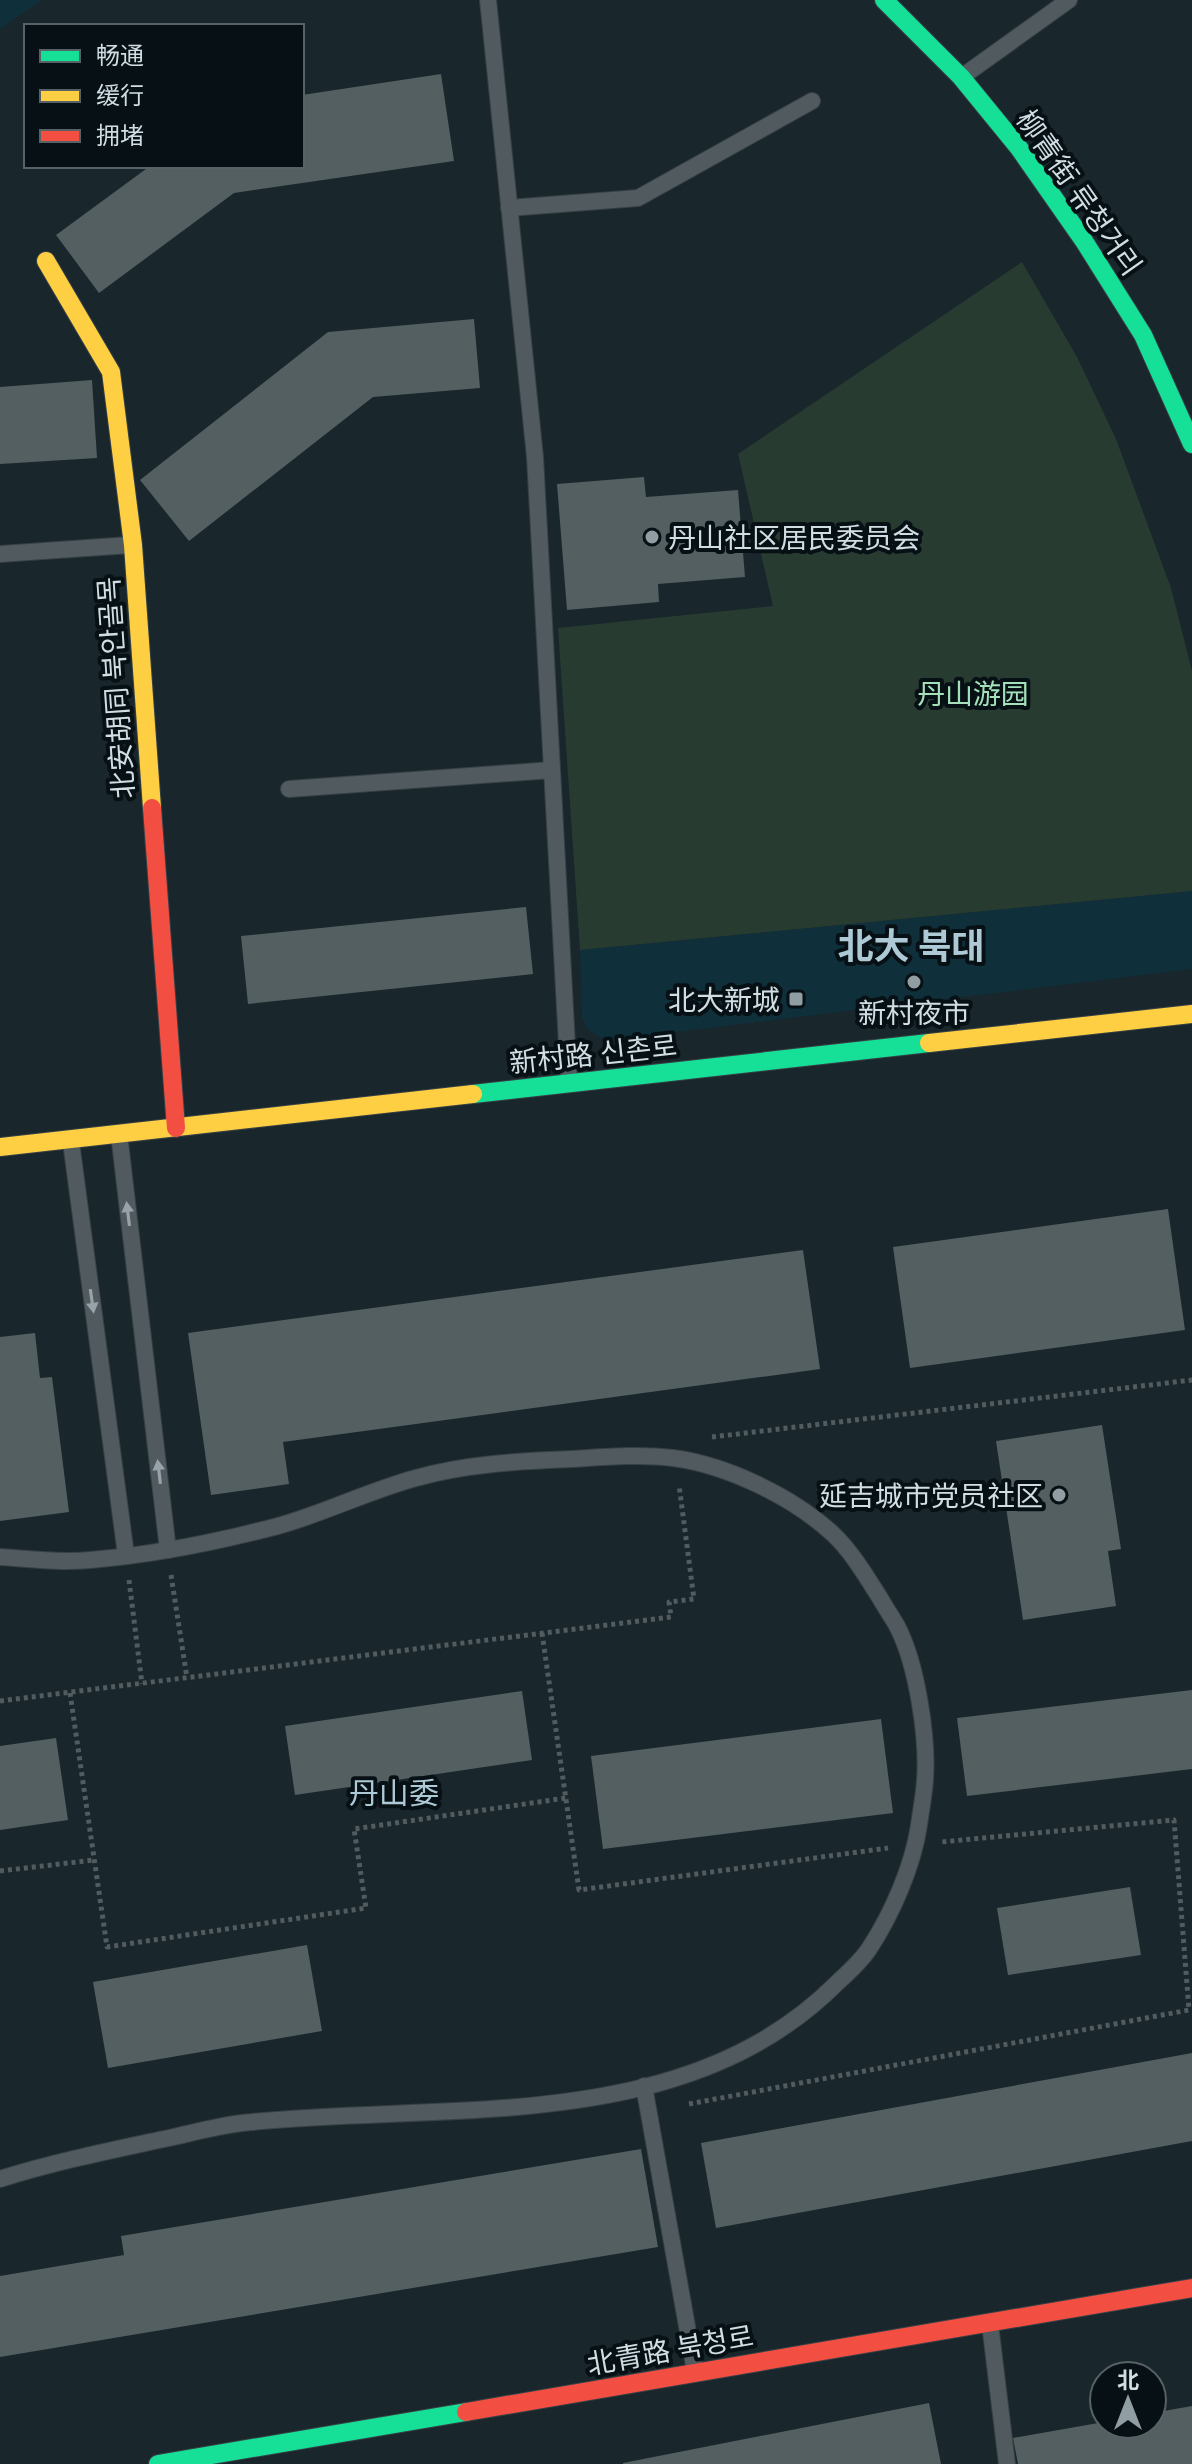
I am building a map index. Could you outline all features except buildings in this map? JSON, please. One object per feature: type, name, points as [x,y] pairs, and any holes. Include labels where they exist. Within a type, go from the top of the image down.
[{"type":"street","name":"柳青街 류청거리","points":[[884,0],[961,77],[1019,148],[1143,335],[1192,444]]},
{"type":"street","name":"北安胡同 북안골목","points":[[46,261],[111,372],[133,545],[176,1128]]},
{"type":"street","name":"新村路 신촌로","points":[[0,1147],[1192,1014]]},
{"type":"street","name":"北青路 북청로","points":[[158,2464],[205,2460],[1192,2288]]},
{"type":"lane","points":[[488,0],[535,457],[569,1084]]},
{"type":"lane","points":[[961,77],[1069,0]]},
{"type":"lane","points":[[509,208],[638,198],[812,101]]},
{"type":"lane","points":[[0,554],[133,545]]},
{"type":"lane","points":[[289,789],[552,770]]},
{"type":"lane","points":[[119,1134],[168,1550]]},
{"type":"lane","points":[[71,1141],[126,1555]]},
{"type":"lane","points":[[0,1557],[88,1561],[168,1550],[279,1526],[421,1476],[470,1467],[630,1455],[703,1464],[755,1484],[788,1501],[834,1535],[856,1561],[900,1631],[904,1643],[923,1724],[925,1778],[916,1844],[898,1893],[867,1953],[827,1994],[792,2023],[728,2060],[685,2076],[604,2096],[506,2109],[247,2122],[56,2161],[0,2179]]},
{"type":"lane","points":[[644,2086],[696,2373]]},
{"type":"lane","points":[[990,2322],[1007,2464]]},
{"type":"path","points":[[0,1701],[671,1617],[669,1602],[694,1599],[676,1459],[700,1439],[1192,1380]]},
{"type":"path","points":[[168,1550],[187,1678]]},
{"type":"path","points":[[126,1555],[142,1684]]},
{"type":"path","points":[[70,1693],[107,1947],[366,1908],[354,1829],[566,1798]]},
{"type":"path","points":[[0,1871],[94,1860]]},
{"type":"shaded area","points":[[0,0],[42,0],[0,29]]},
{"type":"shaded area","points":[[1192,891],[1192,969],[618,1039],[599,1037],[587,1029],[582,1018],[580,950]]},
{"type":"green space","name":"丹山游园","points":[[1022,262],[1077,357],[1116,439],[1171,588],[1192,671],[1192,891],[580,950],[558,628],[773,606],[738,454]]},
{"type":"traffic: fast","points":[[884,0],[961,77],[1019,148],[1084,241],[1143,335],[1192,444]]},
{"type":"traffic: fast","points":[[473,1094],[929,1043]]},
{"type":"traffic: fast","points":[[158,2464],[466,2412]]},
{"type":"traffic: slow","points":[[46,261],[111,372],[133,545],[152,808]]},
{"type":"traffic: slow","points":[[929,1043],[1192,1014]]},
{"type":"traffic: slow","points":[[0,1147],[473,1094]]},
{"type":"traffic: jam","points":[[152,808],[176,1128]]},
{"type":"traffic: jam","points":[[466,2412],[1192,2288]]},
{"type":"place","name":"丹山社区居民委员会","points":[[652,537]]},
{"type":"place","name":"新村夜市","points":[[914,982]]},
{"type":"place","name":"北大新城","points":[[796,999]]},
{"type":"place","name":"延吉城市党员社区","points":[[1059,1495]]},
{"type":"district","name":"北大 북대","points":[[911,945]]},
{"type":"district","name":"丹山委","points":[[394,1792]]}]
